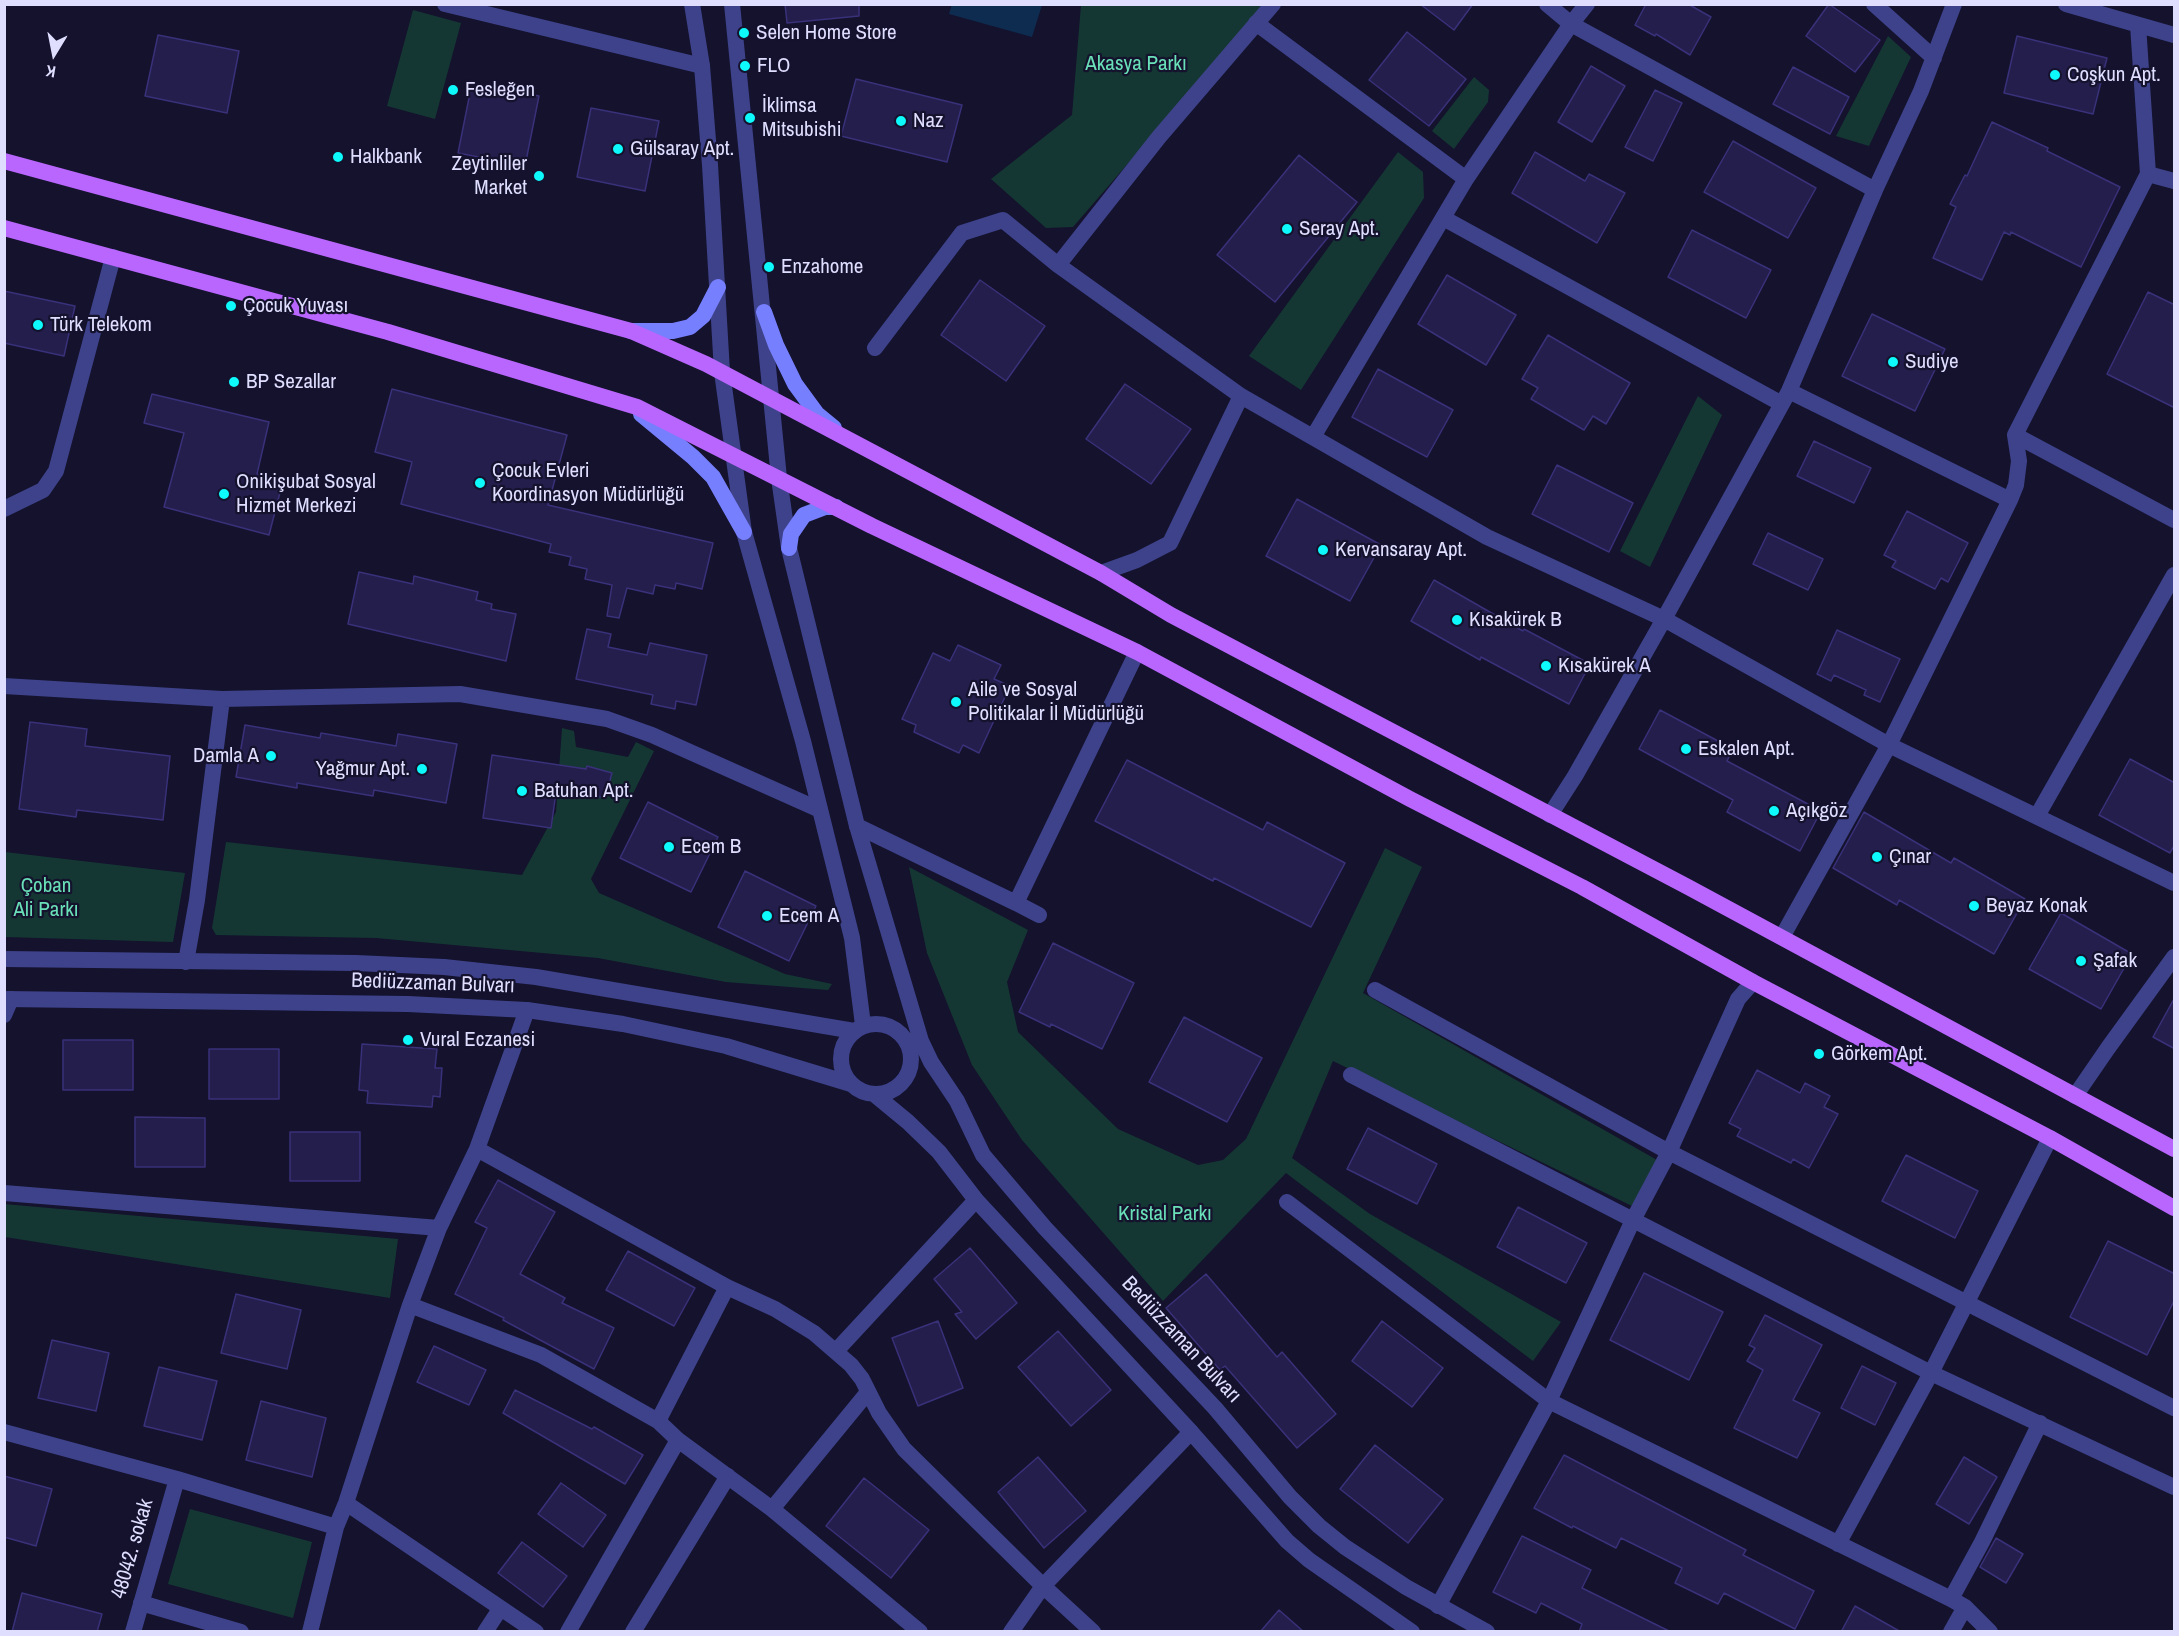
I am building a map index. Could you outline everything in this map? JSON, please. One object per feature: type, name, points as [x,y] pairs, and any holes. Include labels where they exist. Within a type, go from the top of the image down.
[{"type":"main road","points":[[4,161],[631,331],[722,372],[1101,573],[1171,615],[1782,937],[2175,1149]]},
{"type":"main road","points":[[4,228],[399,336],[637,407],[836,507],[1137,652],[1410,799],[1582,887],[1753,982],[2050,1138],[2175,1208]]},
{"type":"main road","points":[[631,331],[673,332],[690,327],[703,316],[718,286]]},
{"type":"main road","points":[[764,312],[776,345],[795,384],[817,414],[856,444]]},
{"type":"main road","points":[[617,401],[653,422],[705,468],[713,477],[744,532]]},
{"type":"main road","points":[[789,548],[791,534],[804,515],[825,507],[836,507]]},
{"type":"street","points":[[445,4],[702,66]]},
{"type":"street","points":[[692,4],[702,66],[722,372],[744,532],[803,741],[852,938],[859,1028]]},
{"type":"street","name":"Bediüzzaman Bulvarı","points":[[732,4],[779,478],[789,548],[857,826],[912,1014],[931,1062],[957,1101],[983,1155],[1045,1228],[1215,1408],[1290,1497],[1319,1526],[1345,1547],[1438,1606],[1487,1632]]},
{"type":"street","points":[[1058,265],[1159,137],[1273,4]]},
{"type":"street","points":[[1547,4],[1571,24],[1875,190]]},
{"type":"street","points":[[1313,437],[1445,219],[1466,179],[1587,4]]},
{"type":"street","points":[[1874,4],[1934,58]]},
{"type":"street","points":[[1550,815],[1575,776],[1664,619],[1785,398],[1875,190],[1921,91],[1954,4]]},
{"type":"street","points":[[2066,4],[2175,34]]},
{"type":"street","points":[[1256,23],[1466,179]]},
{"type":"street","points":[[1782,937],[1888,745],[2010,500],[2016,485],[2019,461],[2015,435],[2148,174],[2138,24]]},
{"type":"street","points":[[2148,174],[2175,181]]},
{"type":"street","points":[[1445,219],[1785,398],[2010,500]]},
{"type":"street","points":[[875,348],[962,233],[1003,220],[1058,265],[1241,396],[1487,537],[1664,619],[1888,745],[2175,883]]},
{"type":"street","points":[[4,509],[43,490],[56,471],[112,258]]},
{"type":"street","points":[[1101,573],[1137,560],[1170,543],[1241,396]]},
{"type":"street","points":[[2015,435],[2175,520]]},
{"type":"street","points":[[2037,816],[2175,575]]},
{"type":"street","points":[[1016,903],[1137,652]]},
{"type":"street","points":[[4,686],[222,699],[460,694],[607,720],[652,735],[820,810]]},
{"type":"street","points":[[186,962],[197,900],[222,699]]},
{"type":"street","points":[[857,826],[1039,915]]},
{"type":"street","points":[[2075,1096],[2175,957]]},
{"type":"street","name":"Bediüzzaman Bulvarı","points":[[4,959],[356,963],[444,967],[536,977],[859,1028]]},
{"type":"street","points":[[1438,1606],[1549,1401],[1633,1220],[1669,1152],[1738,999],[1753,982]]},
{"type":"street","points":[[1375,990],[1669,1152],[2175,1408]]},
{"type":"street","name":"Bediüzzaman Bulvarı","points":[[7,1004],[408,1004],[527,1011],[623,1024],[726,1046],[851,1084]]},
{"type":"street","points":[[310,1632],[336,1527],[346,1503],[410,1305],[439,1228],[477,1149],[527,1011]]},
{"type":"street","points":[[907,1042],[911,1063],[909,1073],[903,1082],[885,1093],[874,1094],[858,1090],[845,1077],[840,1061],[843,1044],[859,1028],[883,1024],[893,1028],[931,1062]]},
{"type":"street","points":[[1351,1075],[1931,1373],[2175,1487]]},
{"type":"street","points":[[874,1094],[939,1152],[976,1200],[1298,1551],[1412,1632]]},
{"type":"street","points":[[1838,1544],[1931,1373],[2050,1138]]},
{"type":"street","points":[[477,1149],[727,1287],[775,1309],[814,1333],[836,1351],[862,1379],[879,1413],[904,1449],[1093,1632]]},
{"type":"street","points":[[4,1193],[439,1228]]},
{"type":"street","points":[[836,1351],[976,1200]]},
{"type":"street","points":[[1287,1202],[1549,1401],[1958,1603],[1990,1632]]},
{"type":"street","points":[[658,1421],[727,1287]]},
{"type":"street","points":[[410,1305],[541,1355],[658,1421],[678,1440],[772,1509],[920,1632]]},
{"type":"street","points":[[772,1509],[868,1392]]},
{"type":"street","points":[[1951,1632],[1958,1603],[1982,1542],[2040,1424]]},
{"type":"street","points":[[4,1432],[177,1479],[336,1527]]},
{"type":"street","points":[[1011,1632],[1043,1586],[1191,1432]]},
{"type":"street","points":[[568,1632],[678,1440]]},
{"type":"street","points":[[633,1632],[728,1476]]},
{"type":"street","name":"48042. sokak","points":[[133,1632],[177,1479]]},
{"type":"street","points":[[346,1503],[536,1632]]},
{"type":"street","points":[[141,1603],[241,1632]]},
{"type":"street","points":[[485,1632],[500,1609]]},
{"type":"green space","name":"Akasya Parkı","points":[[1081,5],[1265,5],[1073,227],[1046,228],[991,179],[1072,115]]},
{"type":"green space","points":[[413,10],[461,23],[435,119],[387,106]]},
{"type":"green space","points":[[1888,36],[1911,57],[1869,146],[1836,136]]},
{"type":"green space","points":[[1474,77],[1489,90],[1488,102],[1454,149],[1432,131]]},
{"type":"green space","points":[[1398,152],[1423,172],[1424,198],[1301,390],[1249,356]]},
{"type":"green space","points":[[1698,396],[1722,415],[1650,567],[1620,551]]},
{"type":"green space","points":[[562,728],[574,731],[576,747],[628,757],[636,742],[654,751],[591,879],[599,893],[785,974],[832,984],[828,990],[726,982],[598,958],[376,938],[216,935],[212,928],[226,842],[522,875],[556,812]]},
{"type":"green space","name":"Kristal Parkı","points":[[1385,848],[1422,867],[1363,993],[1657,1160],[1632,1206],[1333,1061],[1292,1158],[1370,1214],[1561,1322],[1533,1361],[1286,1173],[1163,1301],[1022,1140],[972,1065],[927,953],[909,867],[1028,930],[1007,982],[1018,1032],[1118,1129],[1198,1165],[1223,1160],[1246,1139]]},
{"type":"green space","name":"Çoban Ali Parkı","points":[[5,852],[185,873],[173,942],[5,937]]},
{"type":"green space","points":[[4,1204],[398,1239],[390,1298],[5,1237]]},
{"type":"green space","points":[[190,1509],[312,1542],[293,1618],[168,1584]]},
{"type":"water","points":[[952,4],[1042,5],[1032,37],[949,14]]},
{"type":"building","points":[[785,4],[859,4],[859,16],[787,23]]},
{"type":"building","points":[[1420,4],[1473,4],[1454,30]]},
{"type":"building","points":[[1646,4],[1688,4],[1711,17],[1690,55],[1656,34],[1655,36],[1635,25]]},
{"type":"building","points":[[1829,4],[1880,40],[1855,72],[1806,36]]},
{"type":"building","points":[[1407,32],[1466,79],[1429,126],[1369,80]]},
{"type":"building","points":[[158,35],[239,51],[227,113],[145,96]]},
{"type":"building","name":"Coşkun Apt.","points":[[2017,36],[2107,58],[2093,114],[2004,93]]},
{"type":"building","points":[[1591,66],[1625,86],[1592,142],[1558,122]]},
{"type":"building","points":[[1793,67],[1849,97],[1830,134],[1773,104]]},
{"type":"building","name":"Naz","points":[[856,79],[962,105],[947,162],[841,136]]},
{"type":"building","points":[[472,83],[539,96],[525,166],[458,153]]},
{"type":"building","points":[[1655,90],[1682,103],[1653,161],[1625,147]]},
{"type":"building","name":"Gülsaray Apt.","points":[[591,108],[659,121],[645,191],[577,177]]},
{"type":"building","points":[[1992,122],[2048,148],[2047,151],[2120,187],[2081,267],[2011,232],[2010,235],[2004,232],[1982,280],[1933,258],[1956,207],[1950,204],[1965,175],[1967,176]]},
{"type":"building","points":[[1733,141],[1816,188],[1788,238],[1704,192]]},
{"type":"building","points":[[1535,152],[1585,181],[1589,174],[1625,193],[1597,243],[1512,193]]},
{"type":"building","name":"Seray Apt.","points":[[1299,155],[1357,202],[1275,302],[1217,255]]},
{"type":"building","points":[[1692,230],[1771,270],[1746,318],[1668,277]]},
{"type":"building","points":[[1447,275],[1516,315],[1486,365],[1418,324]]},
{"type":"building","points":[[980,280],[1045,326],[1006,381],[941,335]]},
{"type":"building","name":"Türk Telekom","points":[[4,291],[75,306],[64,356],[4,343]]},
{"type":"building","points":[[2148,292],[2175,305],[2175,408],[2107,374]]},
{"type":"building","name":"Sudiye","points":[[1872,314],[1945,349],[1915,411],[1842,376]]},
{"type":"building","points":[[1548,335],[1630,383],[1606,424],[1593,416],[1584,430],[1531,399],[1538,388],[1522,379]]},
{"type":"building","points":[[1378,369],[1453,410],[1427,457],[1352,417]]},
{"type":"building","points":[[1125,384],[1191,429],[1151,484],[1086,439]]},
{"type":"building","name":"Çocuk Evleri Koordinasyon Müdürlüğü","points":[[392,389],[567,435],[548,505],[713,543],[702,589],[676,583],[675,589],[655,585],[653,594],[627,588],[619,618],[607,616],[612,585],[585,579],[587,569],[569,565],[571,557],[549,552],[551,544],[401,504],[412,462],[375,452]]},
{"type":"building","points":[[152,394],[269,422],[257,474],[283,481],[269,535],[164,507],[184,433],[144,423]]},
{"type":"building","points":[[1814,441],[1871,468],[1854,503],[1797,476]]},
{"type":"building","points":[[1557,465],[1633,503],[1609,552],[1532,514]]},
{"type":"building","name":"Kervansaray Apt.","points":[[1297,499],[1381,545],[1350,601],[1266,556]]},
{"type":"building","points":[[1907,511],[1968,543],[1948,582],[1941,578],[1935,589],[1892,567],[1896,561],[1884,555]]},
{"type":"building","points":[[1768,533],[1823,559],[1808,590],[1753,564]]},
{"type":"building","points":[[359,572],[413,584],[414,576],[478,592],[476,600],[492,604],[491,609],[516,614],[506,661],[348,624]]},
{"type":"building","points":[[1434,580],[1523,631],[1524,629],[1590,664],[1569,704],[1481,657],[1480,660],[1411,621]]},
{"type":"building","points":[[587,629],[611,634],[608,647],[647,655],[650,643],[707,655],[696,705],[676,701],[675,709],[651,704],[653,695],[576,679]]},
{"type":"building","points":[[1837,630],[1900,659],[1880,702],[1864,695],[1866,690],[1834,675],[1831,681],[1817,674]]},
{"type":"building","name":"Aile ve Sosyal Politikalar İl Müdürlüğü","points":[[958,645],[1001,665],[994,679],[1010,686],[979,753],[963,745],[959,753],[914,732],[916,725],[902,719],[933,653],[950,661]]},
{"type":"building","points":[[1660,710],[1733,749],[1727,761],[1821,811],[1800,851],[1727,812],[1733,800],[1639,749]]},
{"type":"building","points":[[30,722],[87,729],[85,746],[170,756],[163,820],[77,810],[76,817],[19,809]]},
{"type":"building","points":[[245,725],[320,738],[321,733],[396,746],[398,734],[457,744],[446,803],[374,790],[373,796],[297,783],[297,788],[236,777]]},
{"type":"building","name":"Batuhan Apt.","points":[[492,755],[586,769],[587,766],[612,773],[605,798],[557,785],[551,828],[483,818]]},
{"type":"building","points":[[2130,759],[2175,783],[2175,844],[2170,853],[2099,815]]},
{"type":"building","points":[[1127,760],[1263,830],[1267,822],[1345,863],[1311,927],[1214,878],[1213,881],[1095,821]]},
{"type":"building","name":"Ecem B","points":[[648,802],[718,837],[691,892],[620,858]]},
{"type":"building","points":[[1864,812],[1951,863],[1954,858],[2025,899],[1994,954],[1899,900],[1897,905],[1833,868]]},
{"type":"building","name":"Ecem A","points":[[745,871],[816,906],[789,961],[718,927]]},
{"type":"building","name":"Şafak","points":[[2061,913],[2132,954],[2101,1009],[2029,969]]},
{"type":"building","points":[[1053,943],[1134,983],[1102,1049],[1051,1024],[1050,1027],[1019,1012]]},
{"type":"building","points":[[2175,997],[2175,1049],[2153,1037]]},
{"type":"building","points":[[1184,1017],[1262,1058],[1227,1122],[1149,1082]]},
{"type":"building","points":[[63,1040],[133,1040],[133,1090],[63,1090]]},
{"type":"building","points":[[362,1044],[437,1049],[435,1068],[442,1068],[440,1097],[433,1096],[432,1107],[367,1103],[368,1091],[359,1090]]},
{"type":"building","points":[[209,1049],[279,1049],[279,1099],[209,1099]]},
{"type":"building","points":[[1757,1070],[1800,1093],[1805,1083],[1830,1096],[1824,1107],[1838,1114],[1809,1168],[1793,1159],[1791,1163],[1737,1136],[1741,1129],[1729,1123]]},
{"type":"building","points":[[135,1117],[205,1118],[205,1167],[135,1167]]},
{"type":"building","points":[[1368,1128],[1437,1164],[1417,1204],[1347,1169]]},
{"type":"building","points":[[290,1132],[360,1132],[360,1181],[290,1181]]},
{"type":"building","points":[[1906,1155],[1978,1191],[1955,1238],[1882,1201]]},
{"type":"building","points":[[498,1180],[555,1212],[520,1274],[565,1298],[562,1303],[614,1328],[594,1369],[503,1320],[504,1318],[455,1294],[487,1228],[475,1222]]},
{"type":"building","points":[[1518,1207],[1587,1243],[1566,1283],[1497,1247]]},
{"type":"building","points":[[2108,1241],[2175,1274],[2175,1299],[2147,1355],[2070,1317]]},
{"type":"building","points":[[970,1248],[1017,1303],[976,1339],[955,1314],[962,1312],[934,1279]]},
{"type":"building","points":[[628,1251],[695,1288],[674,1326],[606,1290]]},
{"type":"building","points":[[1644,1273],[1723,1312],[1689,1380],[1610,1340]]},
{"type":"building","points":[[1206,1274],[1277,1357],[1282,1352],[1336,1414],[1297,1448],[1225,1366],[1220,1370],[1166,1308]]},
{"type":"building","points":[[236,1294],[301,1310],[287,1369],[221,1353]]},
{"type":"building","points":[[1765,1315],[1822,1345],[1793,1400],[1820,1413],[1797,1458],[1734,1428],[1763,1370],[1747,1361],[1755,1348],[1749,1345]]},
{"type":"building","points":[[938,1321],[963,1388],[918,1406],[892,1338]]},
{"type":"building","points":[[1382,1321],[1443,1368],[1412,1407],[1352,1361]]},
{"type":"building","points":[[1058,1331],[1111,1390],[1071,1426],[1018,1367]]},
{"type":"building","points":[[52,1340],[109,1353],[96,1411],[38,1398]]},
{"type":"building","points":[[434,1346],[486,1370],[469,1405],[417,1382]]},
{"type":"building","points":[[1862,1366],[1896,1383],[1875,1425],[1841,1408]]},
{"type":"building","points":[[159,1367],[217,1381],[202,1440],[144,1426]]},
{"type":"building","points":[[515,1390],[592,1429],[594,1427],[643,1455],[625,1484],[503,1413]]},
{"type":"building","points":[[261,1401],[326,1418],[312,1477],[246,1460]]},
{"type":"building","points":[[1375,1445],[1443,1499],[1408,1543],[1340,1489]]},
{"type":"building","points":[[1564,1455],[1746,1550],[1743,1555],[1814,1591],[1795,1629],[1724,1593],[1718,1604],[1675,1583],[1682,1568],[1621,1538],[1616,1548],[1534,1508]]},
{"type":"building","points":[[1038,1457],[1086,1511],[1044,1548],[998,1492]]},
{"type":"building","points":[[1964,1457],[1997,1477],[1969,1524],[1936,1504]]},
{"type":"building","points":[[4,1476],[52,1489],[36,1546],[4,1537]]},
{"type":"building","points":[[864,1478],[929,1530],[891,1578],[826,1526]]},
{"type":"building","points":[[561,1483],[606,1515],[583,1547],[538,1514]]},
{"type":"building","points":[[1522,1536],[1591,1570],[1582,1588],[1671,1632],[1579,1632],[1582,1624],[1541,1603],[1536,1613],[1493,1592]]},
{"type":"building","points":[[1996,1538],[2023,1554],[2006,1583],[1980,1567]]},
{"type":"building","points":[[522,1542],[567,1576],[543,1607],[498,1573]]},
{"type":"building","points":[[22,1593],[102,1614],[97,1632],[12,1632]]},
{"type":"building","points":[[1855,1606],[1901,1632],[1841,1632]]},
{"type":"building","points":[[1279,1610],[1304,1632],[1260,1632]]},
{"type":"place","name":"Selen Home Store","points":[[744,33]]},
{"type":"place","name":"FLO","points":[[745,66]]},
{"type":"place","name":"Coşkun Apt.","points":[[2055,75]]},
{"type":"place","name":"Fesleğen","points":[[453,90]]},
{"type":"place","name":"İklimsa Mitsubishi","points":[[750,118]]},
{"type":"place","name":"Naz","points":[[901,121]]},
{"type":"place","name":"Gülsaray Apt.","points":[[618,149]]},
{"type":"place","name":"Halkbank","points":[[338,157]]},
{"type":"place","name":"Zeytinliler Market","points":[[539,176]]},
{"type":"place","name":"Seray Apt.","points":[[1287,229]]},
{"type":"place","name":"Enzahome","points":[[769,267]]},
{"type":"place","name":"Çocuk Yuvası","points":[[231,306]]},
{"type":"place","name":"Türk Telekom","points":[[38,325]]},
{"type":"place","name":"Sudiye","points":[[1893,362]]},
{"type":"place","name":"BP Sezallar","points":[[234,382]]},
{"type":"place","name":"Çocuk Evleri Koordinasyon Müdürlüğü","points":[[480,483]]},
{"type":"place","name":"Onikişubat Sosyal Hizmet Merkezi","points":[[224,494]]},
{"type":"place","name":"Kervansaray Apt.","points":[[1323,550]]},
{"type":"place","name":"Kısakürek B","points":[[1457,620]]},
{"type":"place","name":"Kısakürek A","points":[[1546,666]]},
{"type":"place","name":"Aile ve Sosyal Politikalar İl Müdürlüğü","points":[[956,702]]},
{"type":"place","name":"Eskalen Apt.","points":[[1686,749]]},
{"type":"place","name":"Damla A","points":[[271,756]]},
{"type":"place","name":"Yağmur Apt.","points":[[422,769]]},
{"type":"place","name":"Batuhan Apt.","points":[[522,791]]},
{"type":"place","name":"Açıkgöz","points":[[1774,811]]},
{"type":"place","name":"Ecem B","points":[[669,847]]},
{"type":"place","name":"Çınar","points":[[1877,857]]},
{"type":"place","name":"Beyaz Konak","points":[[1974,906]]},
{"type":"place","name":"Ecem A","points":[[767,916]]},
{"type":"place","name":"Şafak","points":[[2081,961]]},
{"type":"place","name":"Vural Eczanesi","points":[[408,1040]]},
{"type":"place","name":"Görkem Apt.","points":[[1819,1054]]}]
